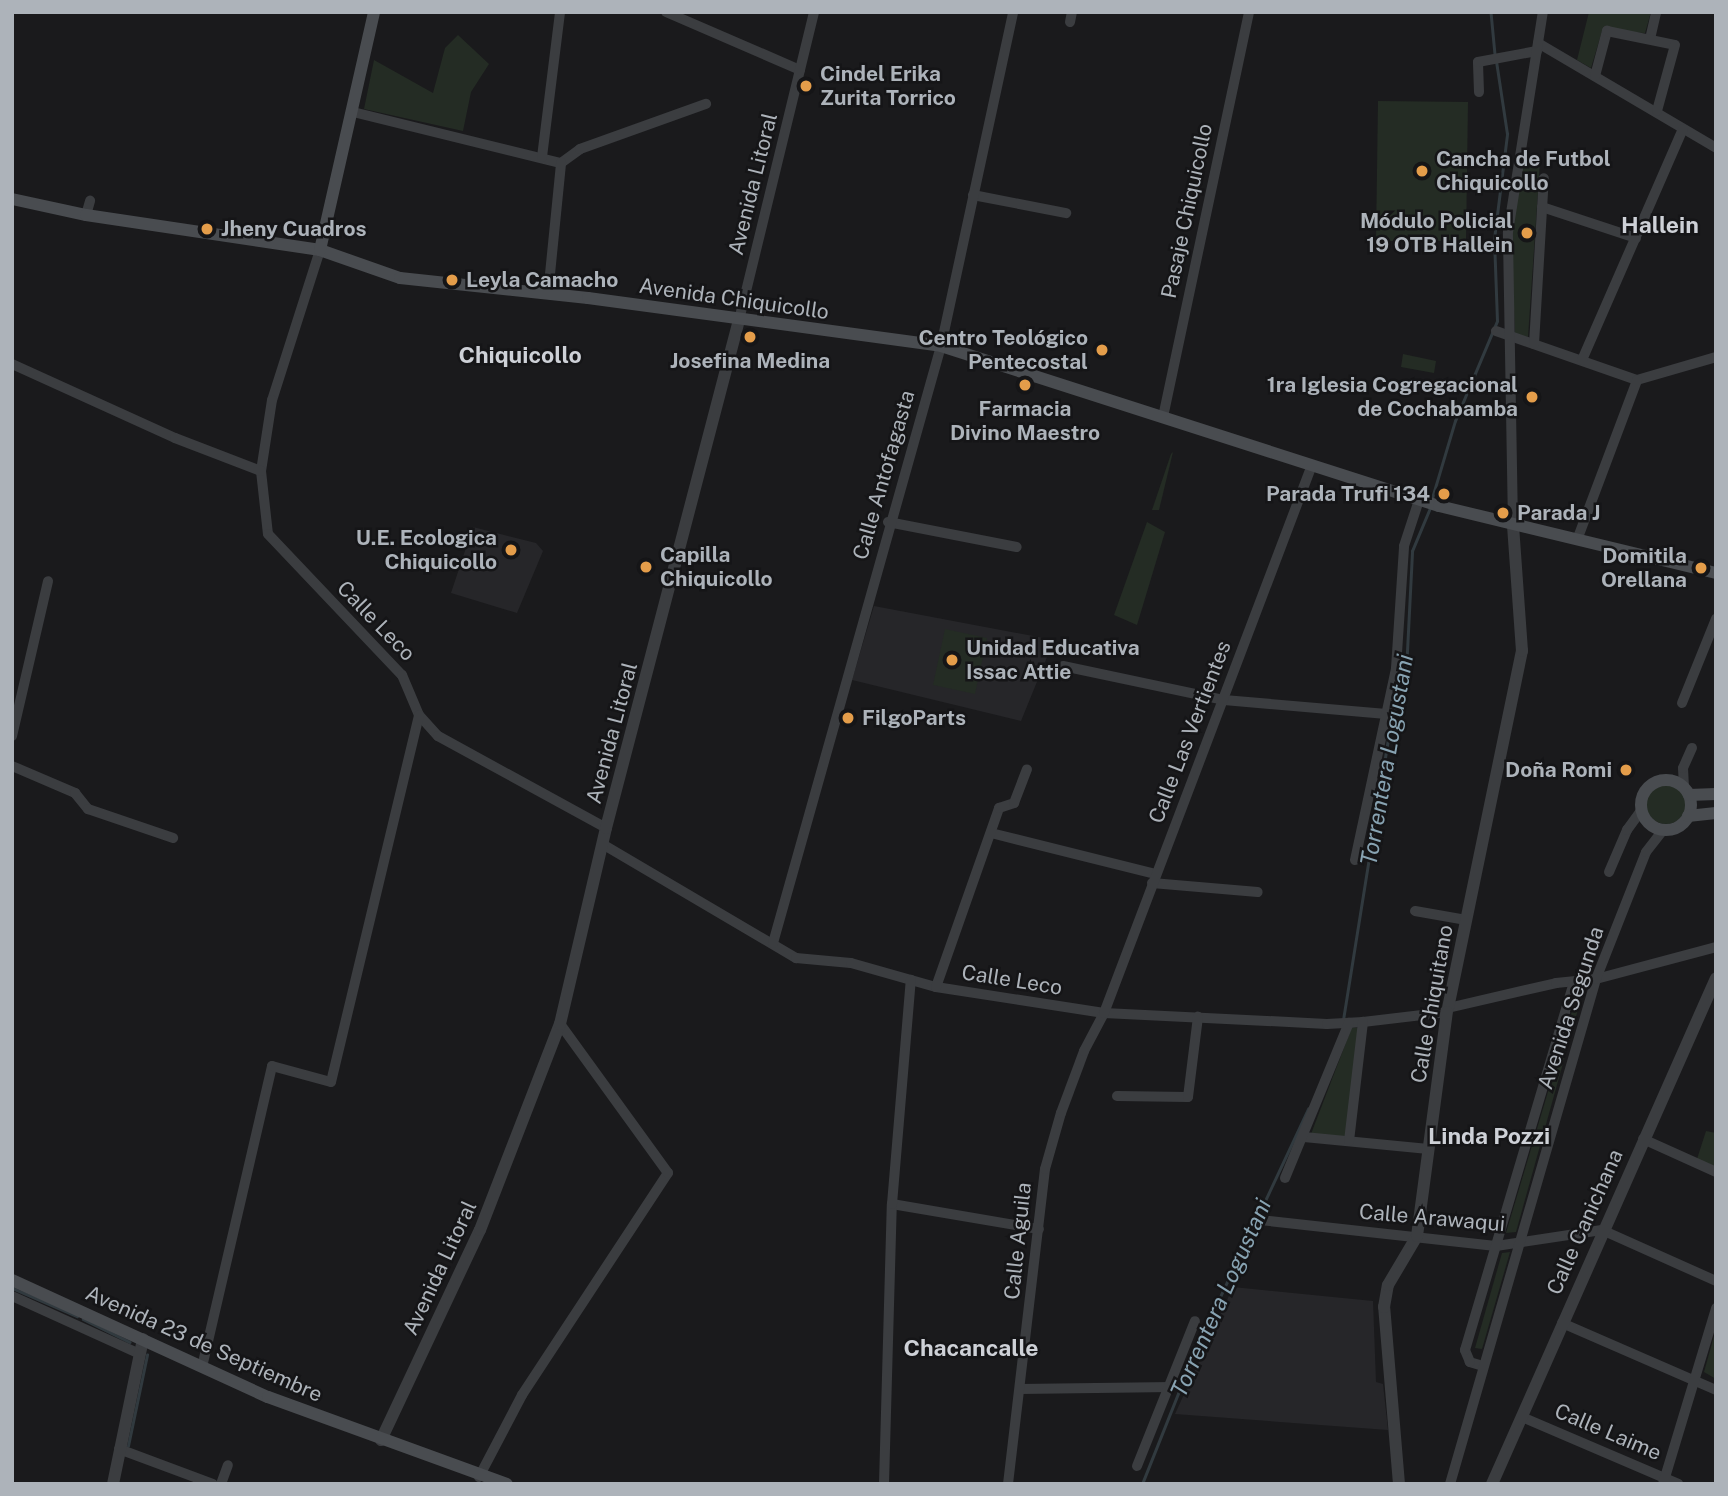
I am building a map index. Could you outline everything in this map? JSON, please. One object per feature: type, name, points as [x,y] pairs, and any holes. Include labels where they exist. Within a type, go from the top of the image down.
[{"type":"main road","points":[[320,250],[374,12]]},
{"type":"main road","name":"Avenida Chiquicollo","points":[[12,199],[86,215],[320,250],[400,278],[548,294],[941,346],[1427,502],[1716,573]]},
{"type":"main road","points":[[1716,794],[1687,791],[1670,780],[1655,783],[1644,794],[1642,809],[1649,822],[1664,829],[1678,826],[1688,816],[1716,813]]},
{"type":"main road","points":[[1687,791],[1688,816]]},
{"type":"main road","name":"Avenida 23 de Septiembre","points":[[12,1280],[202,1367],[381,1440],[479,1477],[506,1484]]},
{"type":"street","points":[[542,157],[560,12]]},
{"type":"street","points":[[666,12],[800,70]]},
{"type":"street","name":"Avenida Litoral","points":[[381,1440],[480,1230],[560,1024],[606,828],[739,320],[814,12]]},
{"type":"street","name":"Calle Antofagasta","points":[[773,943],[888,522],[941,346],[1013,12]]},
{"type":"street","name":"Pasaje Chiquicollo","points":[[1163,417],[1248,12]]},
{"type":"street","points":[[1513,525],[1508,232],[1543,12]]},
{"type":"street","points":[[1650,39],[1656,12]]},
{"type":"street","points":[[1595,76],[1607,31],[1675,45],[1657,111]]},
{"type":"street","points":[[1479,92],[1478,62],[1538,47],[1657,111],[1716,148]]},
{"type":"street","points":[[548,294],[561,163],[580,149],[706,104]]},
{"type":"street","points":[[353,111],[561,163]]},
{"type":"street","points":[[1582,360],[1683,129]]},
{"type":"street","points":[[1534,344],[1544,178]]},
{"type":"street","points":[[973,195],[1066,213]]},
{"type":"street","points":[[86,215],[90,201]]},
{"type":"street","points":[[1542,207],[1636,238]]},
{"type":"street","points":[[12,364],[261,471],[272,400],[320,250]]},
{"type":"street","points":[[1496,331],[1637,380],[1716,357]]},
{"type":"street","points":[[1577,540],[1637,380]]},
{"type":"street","name":"Calle Las Vertientes","points":[[1104,1013],[1312,465]]},
{"type":"street","name":"Calle Leco","points":[[261,471],[266,500],[263,520],[277,547],[402,675],[419,715],[438,736],[606,828]]},
{"type":"street","points":[[1355,860],[1396,668],[1404,546],[1427,502]]},
{"type":"street","points":[[888,522],[1017,547]]},
{"type":"street","name":"Calle Chiquitano","points":[[1399,1484],[1384,1307],[1388,1285],[1417,1236],[1447,1010],[1522,652],[1513,525]]},
{"type":"street","points":[[12,736],[48,581]]},
{"type":"street","points":[[1682,703],[1716,619]]},
{"type":"street","points":[[1063,666],[1224,700],[1386,714]]},
{"type":"street","points":[[202,1367],[272,1066],[331,1082],[419,715]]},
{"type":"street","points":[[1687,791],[1683,768],[1692,748]]},
{"type":"street","points":[[12,766],[75,793],[88,809],[173,838]]},
{"type":"street","points":[[936,987],[999,808],[1014,803],[1027,769]]},
{"type":"street","points":[[1609,873],[1627,830],[1642,809]]},
{"type":"street","name":"Avenida Segunda","points":[[1450,1484],[1596,979],[1646,852],[1664,829]]},
{"type":"street","points":[[991,833],[1154,879],[1258,892]]},
{"type":"street","name":"Calle Leco","points":[[604,845],[796,958],[851,963],[936,987],[1104,1013],[1363,1022],[1447,1010],[1596,979],[1716,947]]},
{"type":"street","points":[[1415,911],[1466,920]]},
{"type":"street","name":"Calle Canichana","points":[[1492,1484],[1602,1230],[1716,978]]},
{"type":"street","points":[[884,1484],[892,1204],[911,981]]},
{"type":"street","name":"Avenida Segunda","points":[[1483,1366],[1471,1362],[1465,1350],[1574,982]]},
{"type":"street","name":"Calle Aguila","points":[[1008,1484],[1045,1169],[1061,1113],[1084,1051],[1104,1013]]},
{"type":"street","points":[[1117,1096],[1188,1097],[1198,1017]]},
{"type":"street","points":[[1349,1141],[1363,1022]]},
{"type":"street","points":[[1285,1178],[1349,1023]]},
{"type":"street","points":[[479,1477],[522,1395],[668,1173],[560,1024]]},
{"type":"street","points":[[1304,1137],[1428,1149]]},
{"type":"street","points":[[1643,1139],[1716,1172]]},
{"type":"street","points":[[892,1204],[1039,1230]]},
{"type":"street","name":"Calle Arawaqui","points":[[1260,1220],[1496,1246],[1602,1230]]},
{"type":"street","points":[[1602,1230],[1716,1281]]},
{"type":"street","points":[[12,1296],[140,1354]]},
{"type":"street","points":[[1664,1481],[1716,1308]]},
{"type":"street","points":[[1137,1466],[1172,1387],[1195,1321]]},
{"type":"street","points":[[1562,1323],[1716,1390]]},
{"type":"street","points":[[113,1484],[143,1339]]},
{"type":"street","points":[[1020,1389],[1172,1387]]},
{"type":"street","name":"Calle Laime","points":[[1522,1417],[1664,1481],[1678,1484]]},
{"type":"street","points":[[119,1449],[213,1484]]},
{"type":"street","points":[[221,1484],[228,1465]]},
{"type":"shaded area","points":[[1589,12],[1651,12],[1645,33],[1602,31],[1591,68],[1577,60]]},
{"type":"shaded area","points":[[458,35],[489,64],[471,92],[463,131],[364,109],[374,60],[433,93],[445,48]]},
{"type":"shaded area","name":"Cancha de Futbol Chiquicollo","points":[[1378,101],[1468,102],[1466,241],[1376,241]]},
{"type":"shaded area","points":[[1524,151],[1540,162],[1528,337],[1515,334],[1511,238]]},
{"type":"shaded area","points":[[1403,354],[1436,361],[1434,373],[1401,367]]},
{"type":"shaded area","points":[[1173,452],[1159,510],[1152,510],[1171,454]]},
{"type":"shaded area","points":[[1147,522],[1165,532],[1137,625],[1114,615]]},
{"type":"shaded area","points":[[473,527],[536,543],[543,551],[517,613],[451,593]]},
{"type":"shaded area","name":"Unidad Educativa Issac Attie","points":[[874,606],[1054,640],[1021,721],[852,680]]},
{"type":"shaded area","points":[[945,629],[987,638],[975,694],[933,685]]},
{"type":"shaded area","points":[[1666,784],[1680,790],[1686,804],[1680,818],[1666,824],[1652,818],[1646,804],[1652,790]]},
{"type":"shaded area","points":[[1584,988],[1516,1232],[1506,1233],[1578,991]]},
{"type":"shaded area","points":[[1352,1027],[1358,1028],[1346,1137],[1311,1134]]},
{"type":"shaded area","points":[[1706,1131],[1716,1133],[1716,1167],[1697,1159]]},
{"type":"shaded area","points":[[1510,1252],[1482,1349],[1475,1348],[1502,1253]]},
{"type":"shaded area","points":[[1233,1287],[1373,1301],[1376,1382],[1383,1384],[1388,1430],[1175,1414]]},
{"type":"shaded area","points":[[1716,1329],[1716,1379],[1704,1372]]},
{"type":"waterway","name":"Torrentera Logustani","points":[[1491,12],[1495,54]]},
{"type":"waterway","name":"Torrentera Logustani","points":[[1432,498],[1455,421],[1497,321],[1494,239],[1507,134],[1496,61]]},
{"type":"waterway","name":"Torrentera Logustani","points":[[1343,1020],[1390,726],[1406,671],[1412,551],[1430,508]]},
{"type":"waterway","name":"Torrentera Logustani","points":[[1142,1484],[1197,1346],[1308,1109]]},
{"type":"waterway","points":[[12,1288],[77,1316]]},
{"type":"waterway","points":[[83,1319],[130,1342]]},
{"type":"waterway","points":[[128,1446],[147,1355]]},
{"type":"place","name":"Cindel Erika Zurita Torrico","points":[[806,86]]},
{"type":"place","name":"Cancha de Futbol Chiquicollo","points":[[1422,171]]},
{"type":"place","name":"Jheny Cuadros","points":[[207,229]]},
{"type":"place","name":"Módulo Policial 19 OTB Hallein","points":[[1527,233]]},
{"type":"place","name":"Leyla Camacho","points":[[452,280]]},
{"type":"place","name":"Josefina Medina","points":[[750,337]]},
{"type":"place","name":"Centro Teológico Pentecostal","points":[[1102,350]]},
{"type":"place","name":"Farmacia Divino Maestro","points":[[1025,385]]},
{"type":"place","name":"1ra Iglesia Cogregacional de Cochabamba","points":[[1532,397]]},
{"type":"place","name":"Parada Trufi 134","points":[[1444,494]]},
{"type":"place","name":"Parada J","points":[[1503,513]]},
{"type":"place","name":"U.E. Ecologica Chiquicollo","points":[[511,550]]},
{"type":"place","name":"Capilla Chiquicollo","points":[[646,567]]},
{"type":"place","name":"Domitila Orellana","points":[[1701,568]]},
{"type":"place","name":"Unidad Educativa Issac Attie","points":[[952,660]]},
{"type":"place","name":"FilgoParts","points":[[848,718]]},
{"type":"place","name":"Doña Romi","points":[[1626,770]]},
{"type":"district","name":"Hallein","points":[[1660,225]]},
{"type":"district","name":"Chiquicollo","points":[[520,355]]},
{"type":"district","name":"Linda Pozzi","points":[[1489,1136]]},
{"type":"district","name":"Chacancalle","points":[[971,1348]]}]
